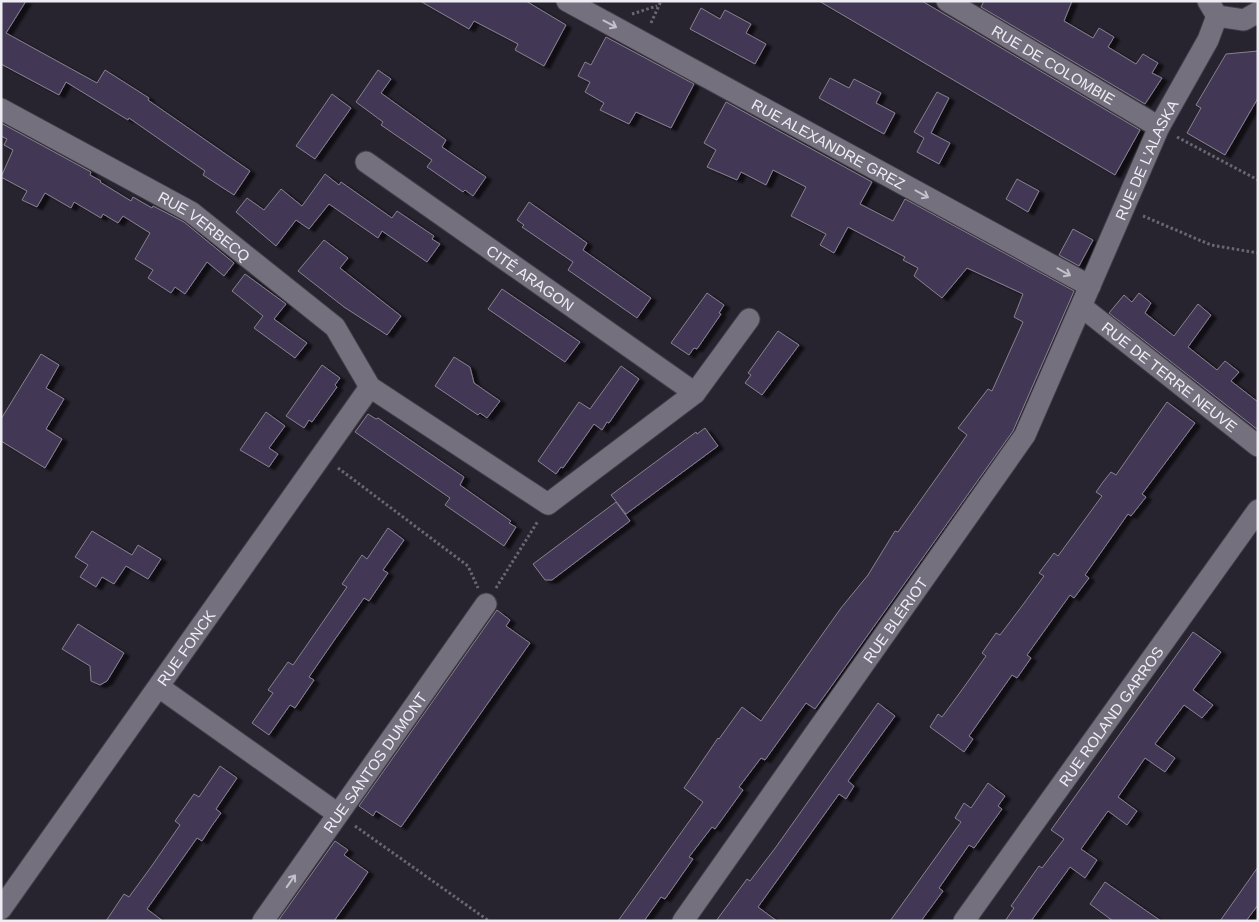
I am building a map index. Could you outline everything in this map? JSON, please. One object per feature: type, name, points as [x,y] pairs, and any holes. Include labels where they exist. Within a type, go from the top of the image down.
[{"type":"street","name":"RUE ALEXANDRE GREZ","points":[[567,1],[1090,286]]},
{"type":"street","name":"RUE DE COLOMBIE","points":[[947,1],[1159,128]]},
{"type":"street","name":"RUE DE L'ALASKA","points":[[1082,307],[1159,128],[1208,40],[1212,8]]},
{"type":"street","points":[[1212,8],[1244,20],[1258,12]]},
{"type":"street","name":"RUE VERBECQ","points":[[1,109],[191,212],[335,326],[370,387]]},
{"type":"street","name":"CITÉ ARAGON","points":[[366,162],[695,393]]},
{"type":"street","name":"RUE DE TERRE NEUVE","points":[[1082,307],[1258,446]]},
{"type":"street","name":"RUE BLÉRIOT","points":[[683,921],[1024,434],[1082,307]]},
{"type":"street","points":[[370,387],[548,504],[695,393],[749,319]]},
{"type":"street","name":"RUE FONCK","points":[[1,909],[370,387]]},
{"type":"street","name":"RUE ROLAND GARROS","points":[[964,921],[1258,510]]},
{"type":"street","name":"RUE SANTOS DUMONT","points":[[263,921],[486,604]]},
{"type":"street","points":[[159,687],[338,814]]},
{"type":"path","points":[[631,15],[658,6]]},
{"type":"path","points":[[1159,128],[1258,180]]},
{"type":"path","points":[[1124,208],[1211,245],[1258,253]]},
{"type":"path","points":[[322,456],[468,566],[486,604]]},
{"type":"path","points":[[486,604],[548,504]]},
{"type":"path","points":[[338,814],[489,921]]},
{"type":"building","points":[[1,1],[26,1],[6,33],[97,83],[105,70],[149,98],[148,100],[250,171],[234,195],[203,175],[205,171],[129,118],[128,120],[66,82],[59,95],[1,64]]},
{"type":"building","points":[[420,1],[526,1],[566,25],[544,66],[515,50],[518,44],[474,21],[469,29]]},
{"type":"building","points":[[819,1],[922,1],[1140,130],[1115,175]]},
{"type":"building","points":[[984,1],[1072,1],[1064,21],[1093,38],[1099,28],[1114,37],[1108,47],[1136,64],[1143,54],[1158,63],[1152,73],[1162,78],[1145,104],[981,7]]},
{"type":"building","points":[[701,8],[720,19],[725,10],[751,24],[746,33],[766,44],[755,64],[690,29]]},
{"type":"building","points":[[606,37],[694,84],[671,128],[636,112],[629,124],[600,110],[604,103],[585,92],[590,82],[578,76],[585,62],[591,65]]},
{"type":"building","points":[[1258,51],[1258,98],[1225,155],[1187,133],[1201,108],[1196,105],[1226,54]]},
{"type":"building","points":[[378,70],[391,79],[381,93],[446,140],[442,147],[486,177],[473,196],[465,190],[463,192],[427,167],[432,160],[381,125],[383,122],[356,102]]},
{"type":"building","points":[[830,78],[849,88],[854,79],[881,93],[876,103],[895,113],[884,134],[819,98]]},
{"type":"building","points":[[937,92],[949,98],[931,133],[950,143],[939,164],[917,152],[924,138],[914,132]]},
{"type":"building","points":[[332,94],[351,108],[315,159],[296,146]]},
{"type":"building","points":[[726,102],[872,182],[860,204],[893,221],[905,199],[1074,291],[1013,431],[815,709],[806,703],[765,760],[761,758],[739,787],[743,790],[715,829],[712,827],[689,857],[693,859],[665,899],[661,897],[644,921],[618,921],[703,802],[684,788],[742,707],[761,721],[841,608],[868,575],[895,531],[898,532],[967,435],[958,428],[988,389],[992,391],[1023,322],[1014,317],[1023,294],[967,268],[942,298],[914,276],[918,268],[903,260],[905,257],[848,227],[834,253],[820,245],[826,234],[791,216],[806,187],[773,170],[766,185],[741,172],[737,180],[707,167],[716,150],[704,143]]},
{"type":"building","points":[[1,123],[91,172],[90,175],[131,201],[133,197],[152,208],[153,206],[184,222],[234,263],[224,276],[207,262],[185,294],[175,287],[171,293],[148,278],[153,270],[135,259],[150,233],[123,216],[118,223],[103,214],[101,218],[74,202],[71,208],[45,193],[37,207],[22,200],[27,191],[1,177],[13,150],[4,145],[7,139],[1,136]]},
{"type":"building","points":[[325,174],[339,185],[341,182],[392,218],[397,211],[434,236],[432,239],[440,244],[427,262],[382,231],[378,238],[329,204],[309,229],[296,220],[276,246],[236,212],[247,198],[264,210],[281,189],[302,206]]},
{"type":"building","points":[[1017,179],[1039,191],[1028,212],[1006,199]]},
{"type":"building","points":[[529,202],[587,243],[583,250],[651,298],[637,318],[568,270],[573,262],[522,227],[524,225],[517,220]]},
{"type":"building","points":[[1073,229],[1093,240],[1079,266],[1059,255]]},
{"type":"building","points":[[324,240],[348,258],[340,268],[401,316],[387,335],[344,307],[298,271]]},
{"type":"building","points":[[245,274],[286,304],[274,319],[307,343],[295,358],[254,328],[263,316],[232,291]]},
{"type":"building","points":[[502,289],[580,342],[565,362],[488,309]]},
{"type":"building","points":[[707,293],[724,305],[719,313],[721,314],[697,349],[694,348],[689,355],[671,343]]},
{"type":"building","points":[[1139,293],[1151,303],[1145,313],[1174,336],[1198,304],[1211,315],[1188,347],[1217,370],[1225,361],[1239,372],[1231,381],[1258,402],[1258,430],[1109,313],[1124,295],[1132,302]]},
{"type":"building","points":[[778,331],[799,345],[762,395],[745,383],[751,375],[748,373]]},
{"type":"building","points":[[41,354],[59,365],[46,388],[64,399],[46,429],[62,439],[45,468],[1,441],[1,419]]},
{"type":"building","points":[[454,357],[470,367],[474,383],[500,401],[487,418],[480,413],[478,415],[435,386]]},
{"type":"building","points":[[322,365],[340,378],[335,385],[337,387],[312,422],[309,420],[304,428],[286,416]]},
{"type":"building","points":[[621,366],[639,379],[609,423],[607,422],[602,430],[594,424],[563,468],[561,467],[556,474],[538,461],[579,402],[590,409]]},
{"type":"building","points":[[1167,402],[1195,423],[1142,494],[1146,497],[1131,516],[1128,514],[1085,575],[1089,578],[1074,598],[1070,595],[1027,655],[1031,658],[1017,678],[1012,675],[969,736],[973,739],[964,752],[930,727],[938,714],[942,717],[986,656],[982,653],[996,633],[1000,635],[1044,576],[1039,573],[1054,553],[1058,556],[1102,496],[1096,492],[1103,482],[1111,472],[1116,475]]},
{"type":"building","points":[[266,412],[285,426],[269,448],[278,454],[269,467],[240,450]]},
{"type":"building","points":[[368,414],[376,419],[378,418],[464,477],[460,485],[511,521],[509,523],[516,527],[504,546],[445,505],[450,498],[355,432]]},
{"type":"building","points":[[705,428],[718,446],[626,514],[611,495],[696,432],[697,434]]},
{"type":"building","points":[[616,502],[630,521],[552,580],[545,580],[533,564]]},
{"type":"building","points":[[388,528],[404,540],[383,570],[388,573],[369,601],[364,598],[333,642],[309,677],[314,680],[295,708],[290,705],[269,735],[252,723],[273,693],[268,690],[288,662],[293,665],[347,587],[342,584],[362,555],[367,559]]},
{"type":"building","points":[[92,531],[132,555],[138,545],[161,559],[148,579],[126,566],[114,584],[102,577],[96,587],[80,577],[88,565],[75,557]]},
{"type":"building","points":[[497,610],[510,620],[506,626],[530,643],[401,827],[376,811],[373,816],[359,806]]},
{"type":"building","points":[[78,624],[124,653],[107,681],[100,685],[91,681],[90,666],[62,649]]},
{"type":"building","points":[[1193,632],[1221,652],[1193,690],[1213,705],[1202,718],[1184,705],[1155,744],[1175,758],[1165,772],[1145,758],[1118,797],[1137,811],[1127,825],[1108,811],[1081,849],[1097,860],[1085,878],[1070,867],[1031,921],[1005,921],[1014,908],[1011,906],[1039,866],[1042,868],[1064,839],[1051,830]]},
{"type":"building","points":[[878,703],[895,716],[848,781],[854,786],[846,799],[839,794],[758,907],[777,921],[716,921],[747,879],[750,881],[776,847]]},
{"type":"building","points":[[220,766],[237,778],[216,809],[221,813],[202,841],[197,838],[147,909],[163,921],[106,921],[124,894],[129,897],[151,867],[180,825],[175,821],[194,794],[199,797]]},
{"type":"building","points":[[988,783],[1005,796],[998,806],[1002,809],[974,848],[969,845],[939,888],[943,891],[921,921],[890,921],[961,822],[955,818],[964,803],[971,808]]},
{"type":"building","points":[[335,841],[348,850],[344,855],[368,872],[334,921],[278,921]]},
{"type":"building","points":[[1258,867],[1258,905],[1246,921],[1220,921]]},
{"type":"building","points":[[1105,882],[1161,921],[1113,921],[1090,904]]}]
